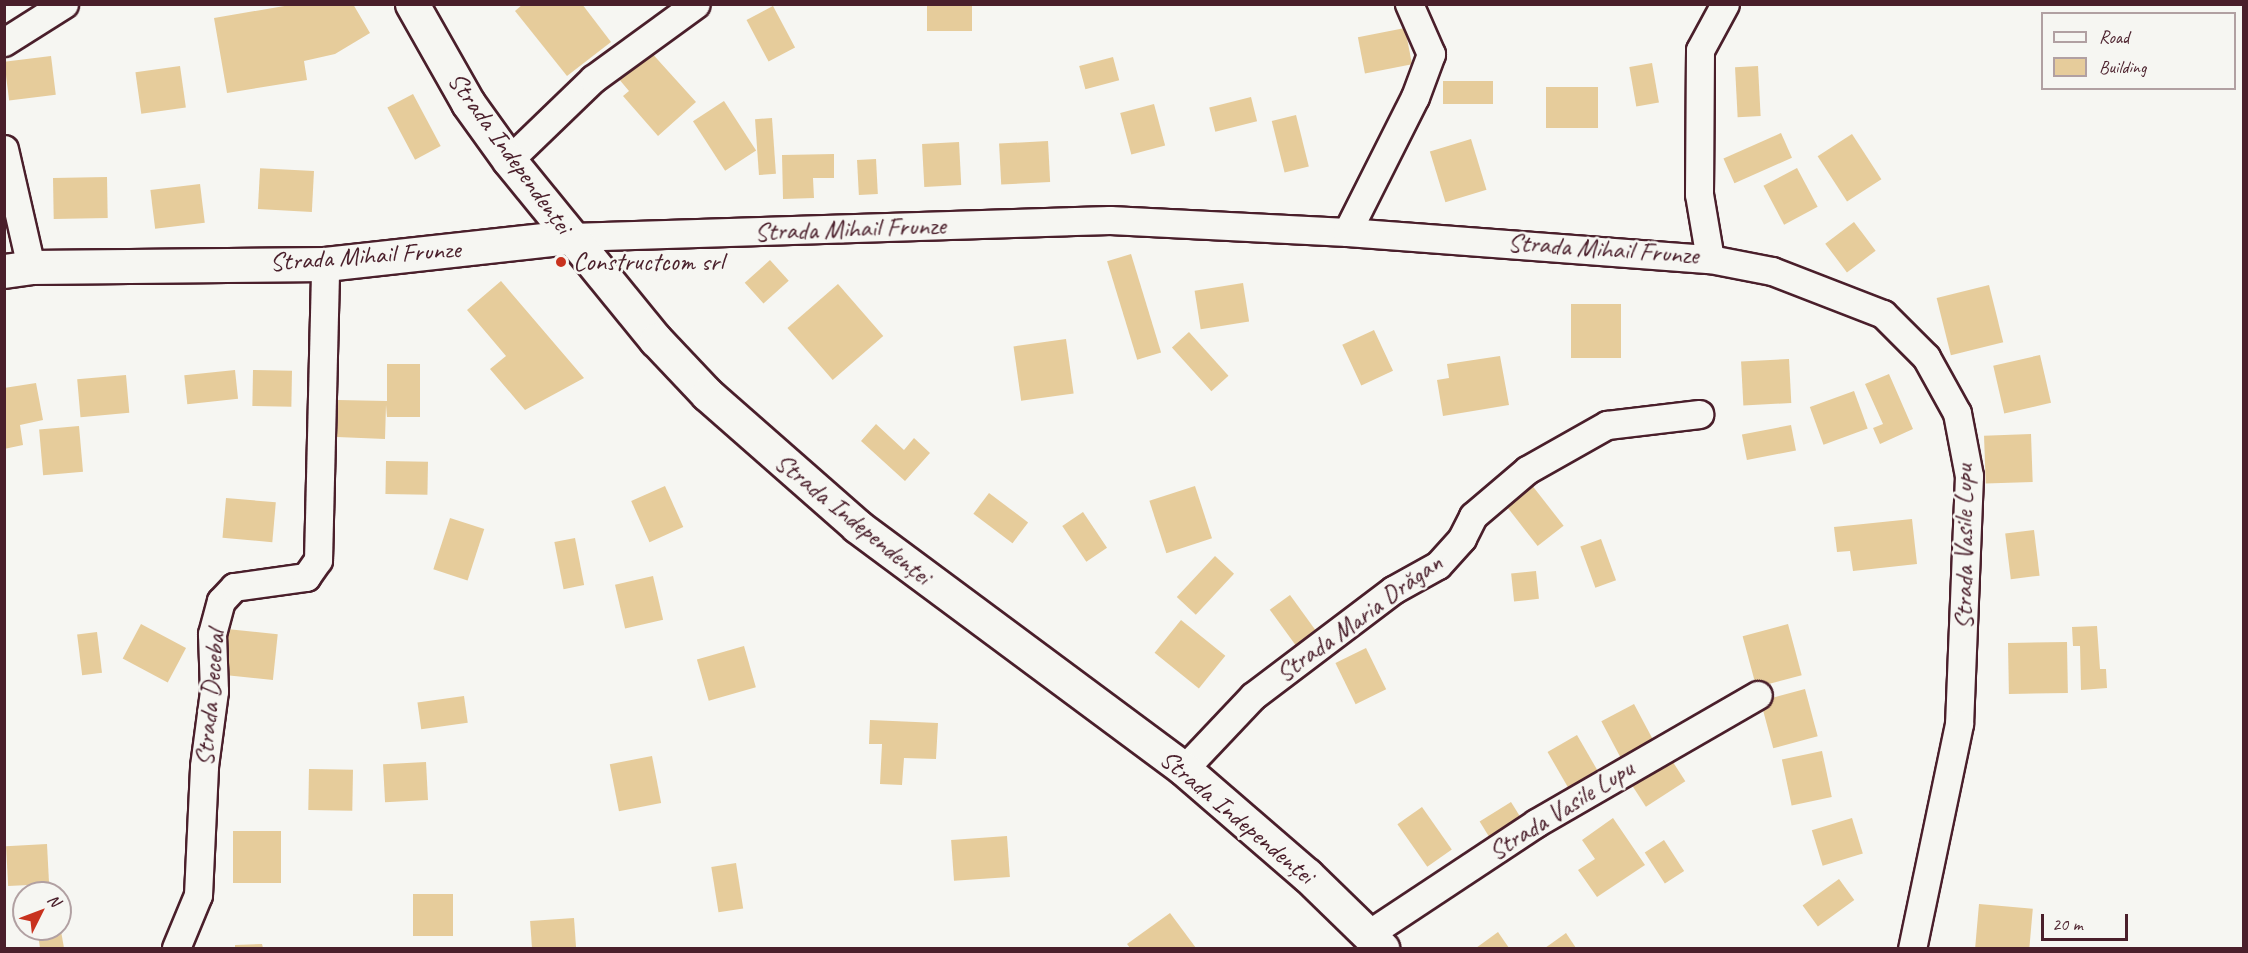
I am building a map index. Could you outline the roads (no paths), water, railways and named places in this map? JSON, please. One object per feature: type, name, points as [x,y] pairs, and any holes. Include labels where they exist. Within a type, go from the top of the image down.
[{"type":"main road","name":"Strada Independenței","points":[[412,4],[463,94],[509,160],[656,339],[763,447],[1007,641],[1185,769],[1376,940]]},
{"type":"main road","name":"Strada Mihail Frunze","points":[[18,269],[325,264],[571,237]]},
{"type":"street","points":[[4,42],[64,4]]},
{"type":"street","points":[[509,160],[593,79],[696,4]]},
{"type":"street","points":[[1347,232],[1415,97],[1431,54],[1409,4]]},
{"type":"street","name":"Strada Mihail Frunze","points":[[571,237],[1110,220],[1347,232],[1710,259],[1699,194],[1700,50],[1725,4]]},
{"type":"street","name":"Strada Mihail Frunze","points":[[4,149],[18,269]]},
{"type":"street","name":"Strada Vasile Lupu","points":[[1710,259],[1772,271],[1883,314],[1926,357],[1958,412],[1969,476],[1959,724],[1912,948]]},
{"type":"street","name":"Strada Decebal","points":[[176,948],[198,895],[204,766],[214,691],[212,634],[221,601],[234,588],[306,577],[318,560],[325,264]]},
{"type":"street","name":"Strada Maria Drăgan","points":[[1185,769],[1253,696],[1393,590],[1438,565],[1462,538],[1473,516],[1527,470],[1607,425],[1699,414]]},
{"type":"street","name":"Strada Vasile Lupu","points":[[1376,940],[1536,823],[1758,695]]},
{"type":"place","name":"Constructcom srl","points":[[561,262]]}]
